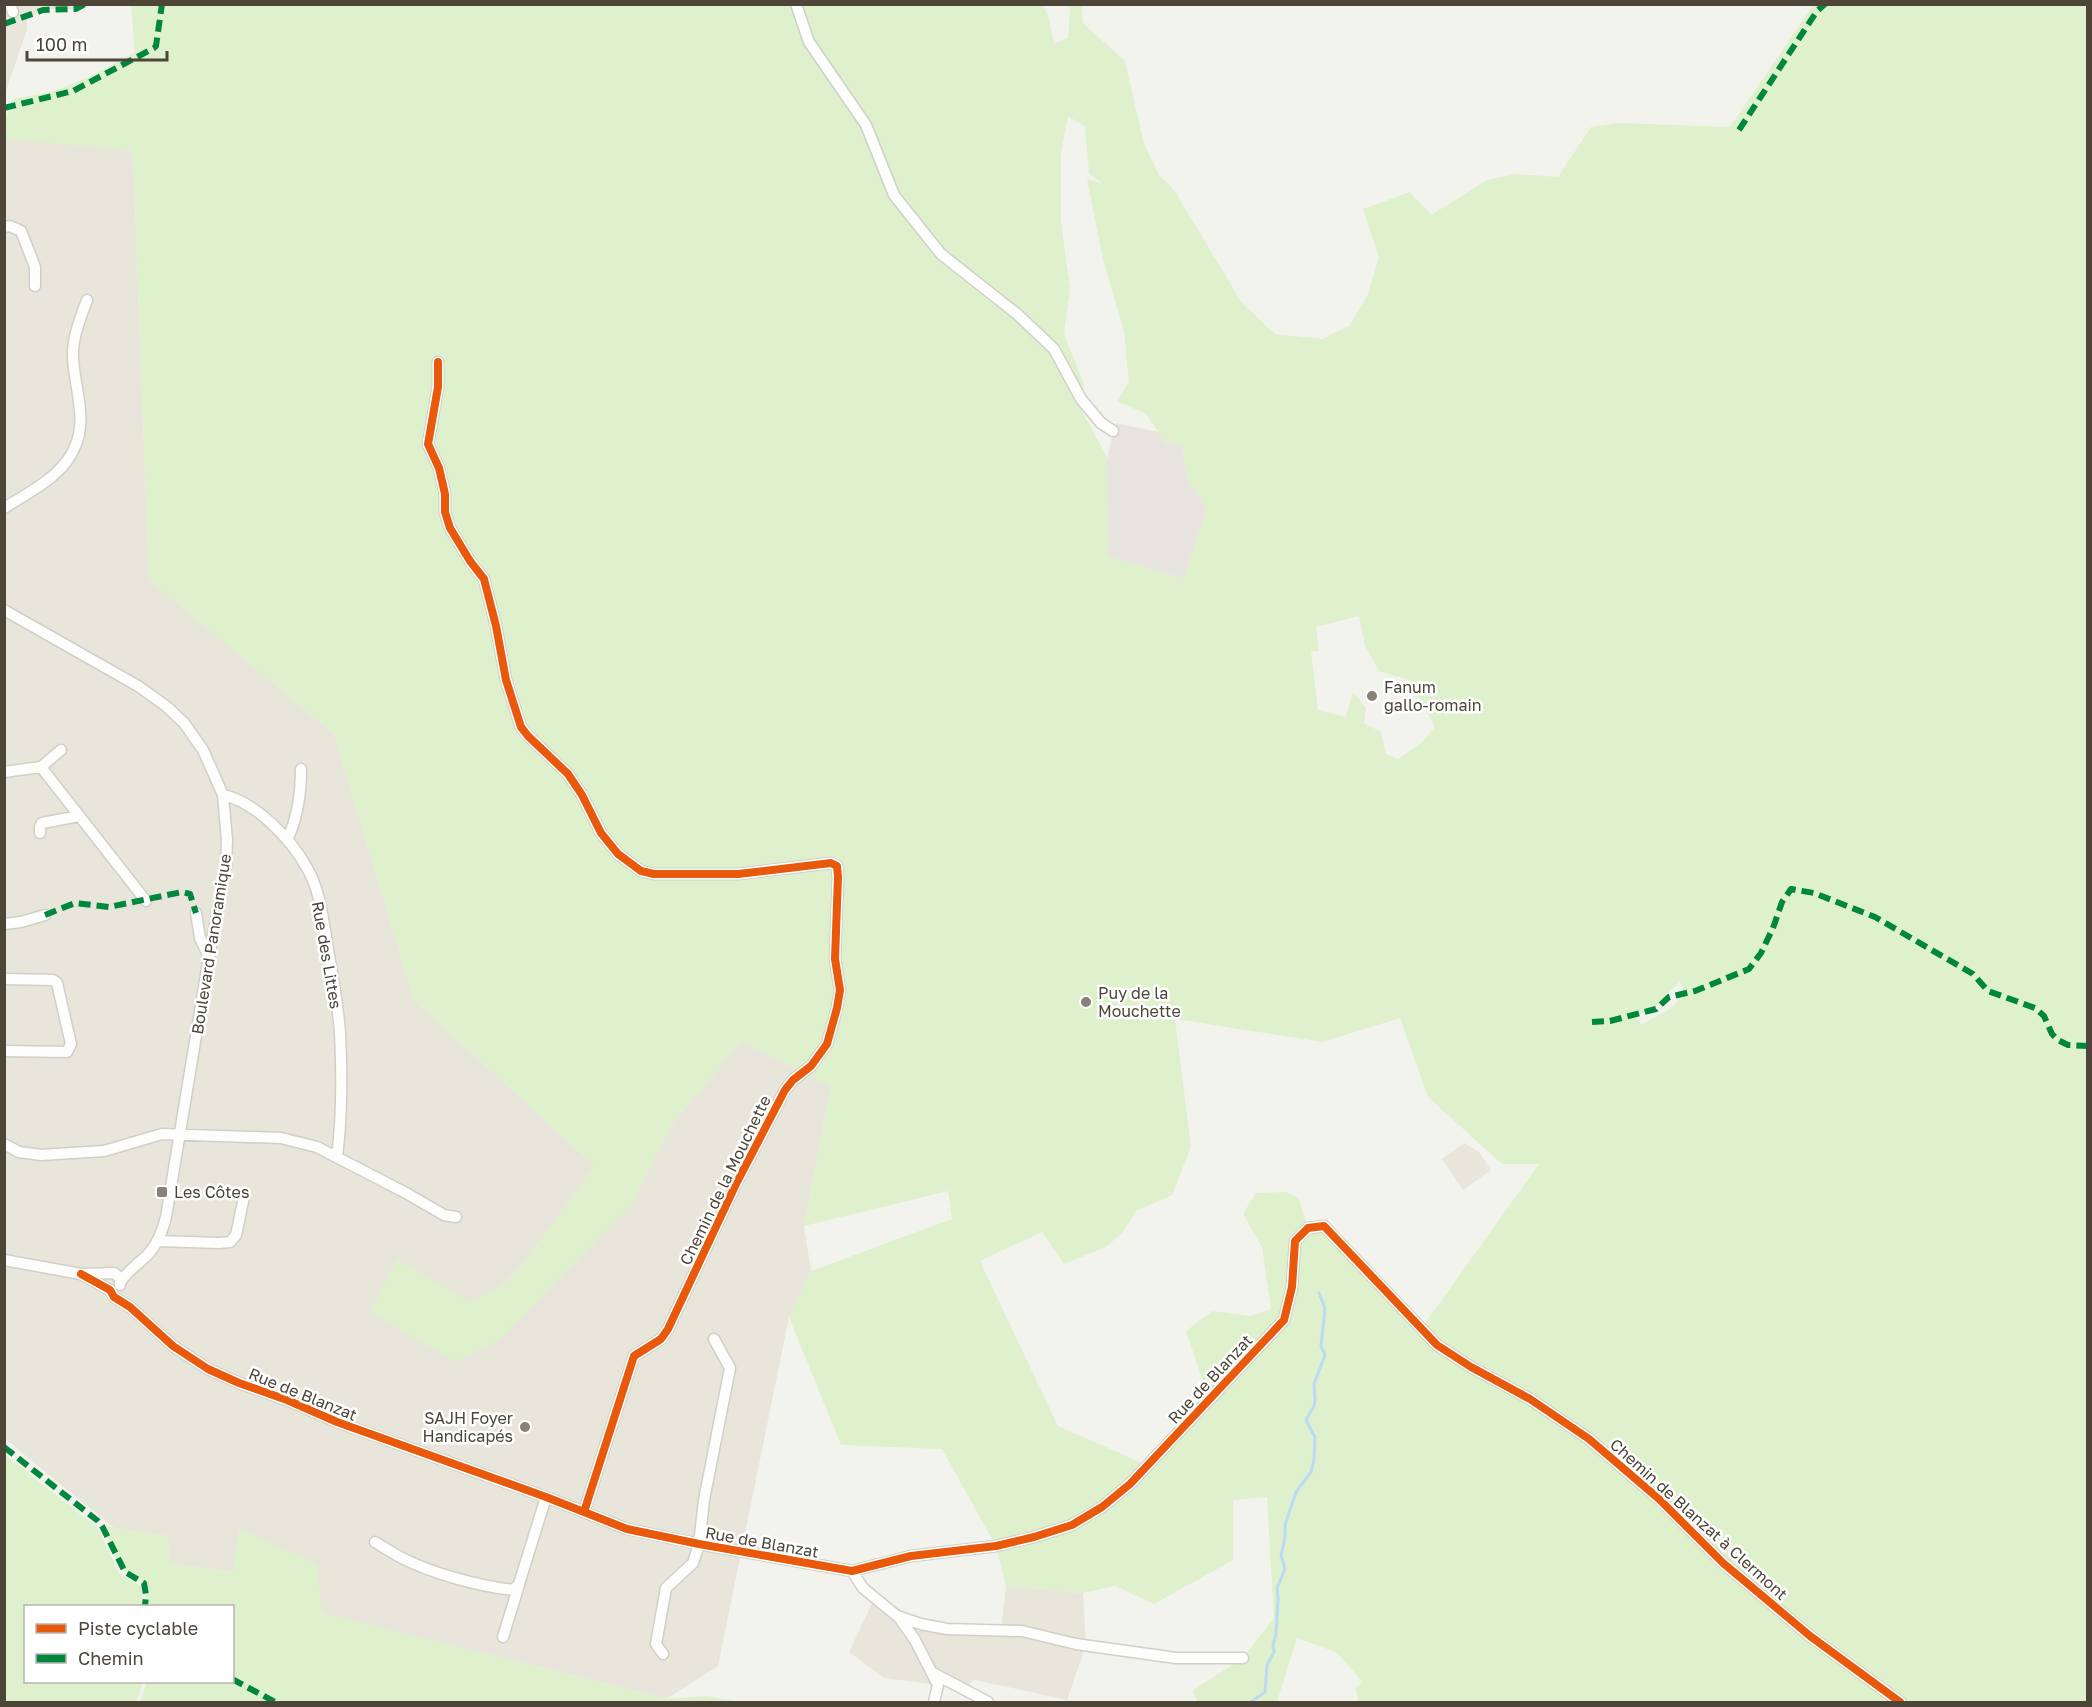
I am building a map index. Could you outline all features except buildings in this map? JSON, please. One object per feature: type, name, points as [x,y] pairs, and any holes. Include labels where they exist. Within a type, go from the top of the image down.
[{"type":"street","points":[[796,4],[809,42],[866,125],[894,195],[941,254],[1017,314],[1054,349],[1081,399],[1101,423],[1113,431]]},
{"type":"street","points":[[4,227],[10,226],[21,231],[36,267],[34,286]]},
{"type":"street","points":[[4,508],[54,474],[67,462],[73,450],[79,434],[81,413],[73,359],[74,337],[87,300]]},
{"type":"street","name":"Chemin de la Mouchette","points":[[438,362],[438,387],[428,444],[439,468],[445,494],[445,512],[450,528],[484,579],[506,680],[520,727],[568,774],[582,795],[600,833],[626,861],[641,871],[654,874],[738,874],[831,863],[837,866],[836,959],[840,990],[827,1044],[811,1066],[793,1080],[785,1090],[736,1184],[668,1329],[661,1339],[634,1356],[584,1512]]},
{"type":"street","name":"Boulevard Panoramique","points":[[4,610],[138,686],[166,706],[184,723],[202,750],[223,795],[227,840],[226,865],[166,1217],[158,1241]]},
{"type":"street","points":[[4,772],[40,767],[62,750]]},
{"type":"street","points":[[40,767],[146,901]]},
{"type":"street","points":[[287,840],[294,825],[300,795],[301,769]]},
{"type":"street","name":"Rue des Littes","points":[[223,795],[237,798],[268,821],[287,840],[308,869],[321,907],[340,1033],[337,1157]]},
{"type":"street","points":[[40,833],[42,823],[79,816]]},
{"type":"street","points":[[196,913],[200,938],[209,957]]},
{"type":"street","points":[[4,924],[45,915]]},
{"type":"street","points":[[4,979],[53,980],[57,983],[71,1044],[67,1052],[4,1051]]},
{"type":"street","points":[[4,1144],[30,1155],[104,1151],[162,1134],[281,1138],[317,1147],[444,1215],[456,1217]]},
{"type":"street","points":[[114,1286],[148,1254],[158,1241],[230,1242],[236,1235],[244,1197]]},
{"type":"street","name":"Chemin de Blanzat à Clermont","points":[[1295,1253],[1295,1241],[1308,1228],[1324,1227],[1437,1346],[1530,1399],[1589,1439],[1659,1499],[1723,1563],[1810,1636],[1900,1702]]},
{"type":"street","name":"Rue de Blanzat","points":[[4,1260],[81,1274],[114,1286],[114,1297],[130,1307],[173,1346],[218,1374],[288,1400],[337,1422],[546,1497],[627,1529],[699,1545],[852,1571],[911,1556],[996,1546],[1034,1537],[1072,1525],[1102,1507],[1130,1484],[1284,1320],[1292,1287],[1295,1253]]},
{"type":"street","name":"Rue de Blanzat","points":[[81,1274],[110,1274],[134,1265]]},
{"type":"street","points":[[110,1274],[116,1274],[114,1286]]},
{"type":"street","points":[[663,1654],[656,1644],[666,1588],[693,1563],[699,1545],[705,1500],[730,1368],[714,1339]]},
{"type":"street","points":[[503,1637],[546,1497]]},
{"type":"street","points":[[375,1542],[404,1560],[453,1577],[513,1590],[519,1584]]},
{"type":"street","points":[[852,1571],[863,1588],[897,1616],[915,1640],[938,1685],[934,1702]]},
{"type":"street","points":[[897,1616],[921,1624],[948,1629],[1022,1631],[1076,1644],[1176,1658],[1243,1658]]},
{"type":"street","points":[[931,1672],[988,1702]]},
{"type":"shaded area","points":[[5,5],[87,5],[79,9],[43,9],[27,19],[27,29],[5,94]]},
{"type":"shaded area","points":[[4,138],[133,151],[149,579],[334,734],[414,1000],[595,1166],[528,1258],[503,1285],[470,1303],[397,1260],[456,1362],[631,1205],[672,1124],[741,1041],[831,1086],[804,1226],[811,1271],[789,1317],[718,1666],[666,1699],[321,1613],[240,1529],[233,1572],[170,1564],[167,1536],[114,1528],[5,1439]]},
{"type":"shaded area","points":[[1115,423],[1159,432],[1165,442],[1182,445],[1187,477],[1207,509],[1184,579],[1108,556],[1106,465]]},
{"type":"shaded area","points":[[1464,1143],[1479,1152],[1491,1170],[1463,1190],[1442,1159]]},
{"type":"shaded area","points":[[1006,1586],[1083,1593],[1086,1645],[1067,1700],[975,1680],[962,1688],[884,1678],[849,1652],[875,1597],[897,1616],[921,1624],[1001,1630]]},
{"type":"green space","points":[[1041,4],[1048,14],[1054,44],[1068,38],[1070,8],[1073,5],[1081,5],[1083,23],[1125,61],[1144,144],[1159,175],[1174,190],[1242,303],[1275,334],[1322,339],[1350,325],[1368,294],[1379,257],[1363,209],[1410,192],[1431,215],[1487,180],[1516,174],[1558,177],[1591,127],[1619,123],[1730,127],[1813,5],[2087,5],[2087,1702],[1358,1702],[1356,1687],[1363,1682],[1336,1652],[1297,1638],[1277,1702],[1198,1702],[1192,1691],[1243,1658],[1274,1618],[1267,1497],[1233,1500],[1233,1560],[1154,1604],[1115,1586],[1083,1593],[1006,1586],[996,1546],[942,1449],[841,1445],[789,1317],[811,1271],[952,1219],[948,1191],[804,1226],[831,1086],[741,1041],[672,1124],[631,1205],[498,1341],[456,1362],[370,1312],[397,1259],[470,1302],[503,1285],[528,1258],[595,1166],[414,1000],[334,734],[149,579],[133,151],[5,139],[5,119],[13,99],[55,91],[91,76],[135,52],[131,5]],"holes":[[[1068,116],[1085,127],[1089,173],[1103,184],[1087,179],[1103,259],[1124,332],[1129,381],[1117,401],[1146,414],[1165,442],[1182,445],[1187,477],[1207,509],[1184,579],[1108,556],[1107,457],[1082,411],[1084,384],[1064,334],[1070,288],[1061,222],[1061,153]],[[1359,616],[1365,646],[1379,671],[1410,680],[1435,727],[1422,742],[1398,759],[1386,754],[1381,732],[1364,723],[1366,708],[1353,692],[1346,717],[1318,710],[1311,651],[1319,651],[1316,627]],[[1680,982],[1685,994],[1668,1010],[1641,1025],[1636,1015],[1656,1006]],[[1400,1018],[1428,1097],[1502,1164],[1539,1164],[1421,1329],[1324,1226],[1308,1228],[1298,1197],[1286,1192],[1256,1193],[1243,1214],[1262,1247],[1271,1309],[1250,1316],[1212,1311],[1186,1331],[1209,1399],[1147,1465],[1058,1426],[980,1261],[1042,1232],[1064,1264],[1106,1247],[1123,1232],[1136,1211],[1172,1195],[1191,1147],[1175,1019],[1323,1042]]]},
{"type":"green space","points":[[4,1454],[97,1527],[119,1573],[142,1587],[142,1605],[24,1605],[24,1683],[143,1683],[136,1702],[5,1702]]},
{"type":"green space","points":[[100,1524],[167,1536],[170,1564],[232,1572],[240,1529],[317,1564],[322,1613],[666,1699],[707,1696],[741,1702],[140,1702],[147,1683],[234,1683],[234,1605],[145,1605],[147,1585],[122,1570]]},
{"type":"waterway","points":[[1251,1702],[1265,1692],[1267,1665],[1274,1652],[1277,1588],[1285,1569],[1281,1555],[1285,1525],[1296,1492],[1311,1472],[1314,1460],[1315,1437],[1306,1420],[1314,1406],[1314,1384],[1325,1355],[1321,1346],[1325,1308],[1319,1293]]},
{"type":"marked path","points":[[4,24],[43,10],[76,9],[85,4]]},
{"type":"marked path","points":[[4,108],[73,91],[154,48],[162,4]]},
{"type":"marked path","points":[[1739,130],[1817,11],[1825,4]]},
{"type":"marked path","points":[[1592,1022],[1610,1021],[1656,1009],[1669,997],[1695,991],[1749,969],[1761,953],[1782,902],[1791,889],[1814,893],[1875,917],[1973,974],[1988,991],[2035,1008],[2044,1016],[2052,1034],[2058,1040],[2068,1045],[2088,1046]]},
{"type":"marked path","points":[[45,915],[75,903],[109,907],[182,892],[190,894],[196,913]]},
{"type":"marked path","points":[[4,1447],[98,1521],[125,1572],[144,1583],[145,1605]]},
{"type":"marked path","points":[[234,1680],[275,1702]]},
{"type":"cycle path","points":[[438,362],[438,387],[428,444],[439,468],[445,494],[445,512],[450,528],[484,579],[506,680],[521,727],[568,774],[582,795],[601,833],[618,854],[641,871],[654,874],[738,874],[831,863],[837,866],[835,959],[840,990],[827,1044],[811,1066],[793,1080],[785,1090],[736,1184],[668,1329],[661,1339],[634,1356],[584,1512]]},
{"type":"cycle path","points":[[81,1274],[110,1290],[114,1297],[130,1307],[173,1346],[208,1369],[337,1422],[546,1497],[627,1529],[852,1571],[911,1556],[996,1546],[1034,1537],[1072,1525],[1102,1507],[1130,1484],[1284,1320],[1292,1287],[1295,1241],[1308,1228],[1324,1226],[1437,1345],[1471,1367],[1530,1399],[1589,1439],[1659,1499],[1723,1563],[1810,1636],[1900,1702]]},
{"type":"place","name":"Fanum gallo-romain","points":[[1372,696]]},
{"type":"place","name":"Puy de la Mouchette","points":[[1086,1002]]},
{"type":"place","name":"Les Côtes","points":[[162,1192]]},
{"type":"place","name":"SAJH Foyer Handicapés","points":[[525,1427]]}]
